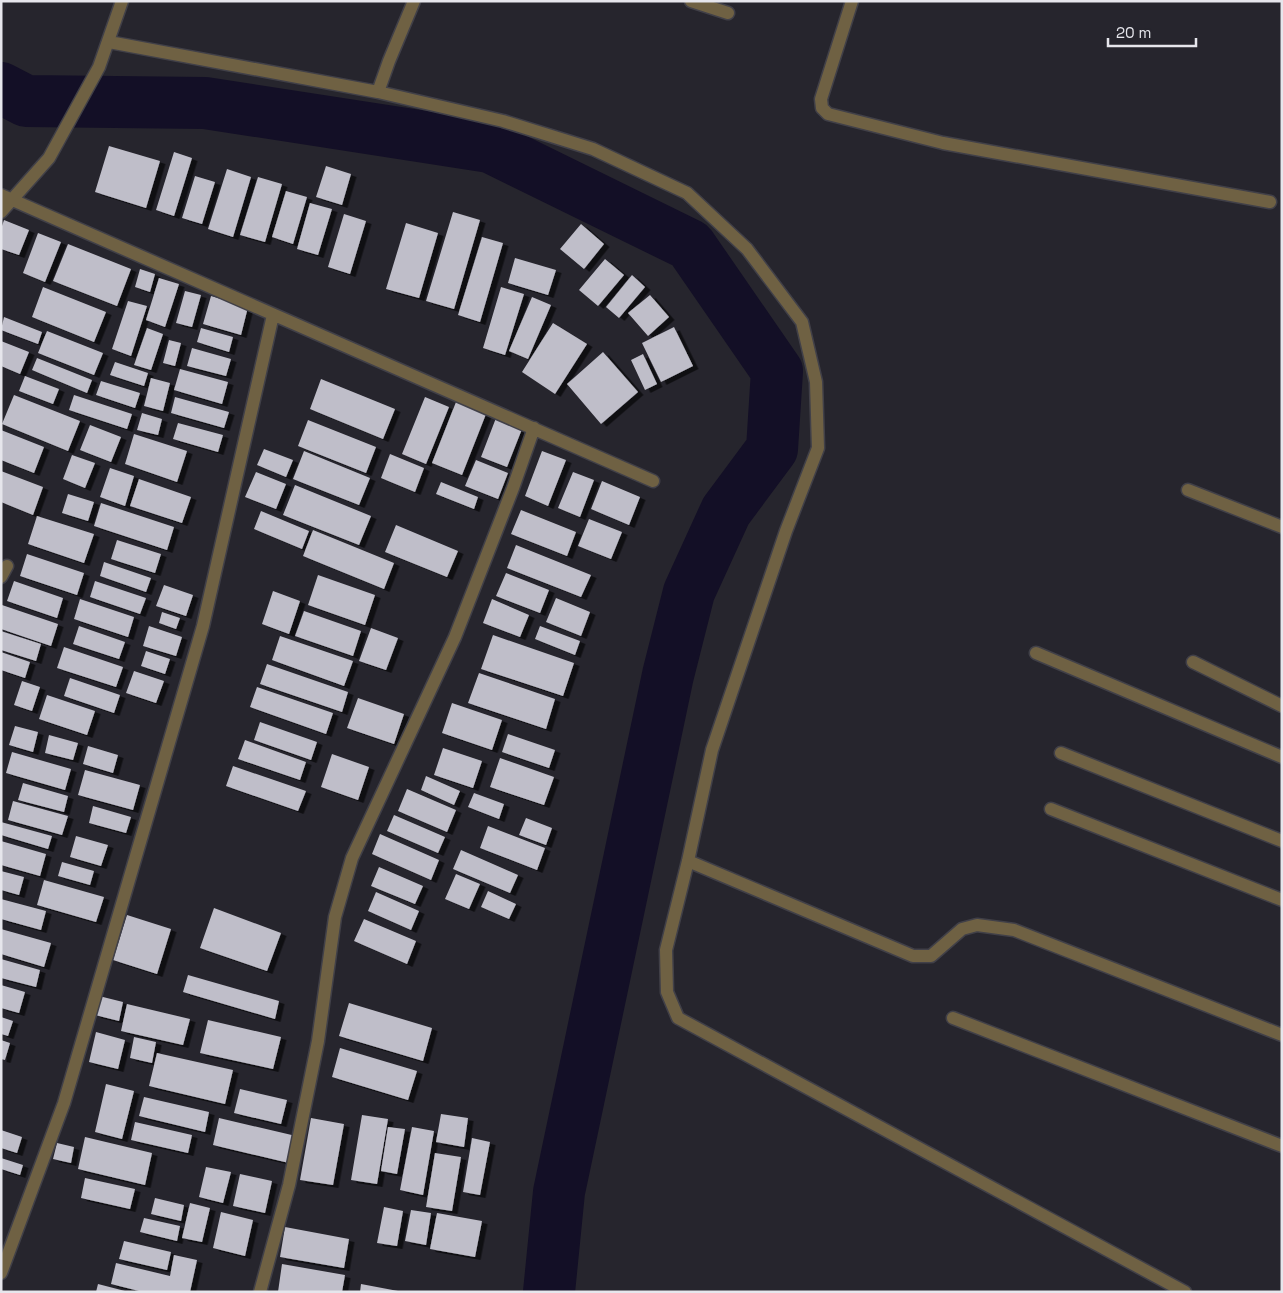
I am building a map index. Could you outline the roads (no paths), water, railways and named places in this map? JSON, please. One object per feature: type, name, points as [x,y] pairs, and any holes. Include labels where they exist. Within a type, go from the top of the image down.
[{"type":"street","points":[[1,212],[6,198],[49,158],[99,67],[122,1]]},
{"type":"street","points":[[378,92],[414,1]]},
{"type":"street","points":[[691,1],[728,13]]},
{"type":"street","points":[[852,1],[821,98],[822,108],[828,114],[943,143],[1270,202]]},
{"type":"street","points":[[109,42],[378,92],[503,121],[593,149],[687,193],[747,249],[802,322],[816,382],[818,448],[786,531],[712,750],[666,950],[667,992],[678,1018],[1185,1292]]},
{"type":"street","points":[[6,198],[653,481]]},
{"type":"street","points":[[1,1273],[64,1103],[203,626],[273,315]]},
{"type":"street","points":[[260,1292],[289,1185],[318,1040],[335,917],[352,858],[455,637],[534,428]]},
{"type":"street","points":[[1188,490],[1282,527]]},
{"type":"street","points":[[1036,653],[1282,757]]},
{"type":"street","points":[[1193,662],[1282,706]]},
{"type":"street","points":[[1061,753],[1282,841]]},
{"type":"street","points":[[1051,809],[1282,900]]},
{"type":"street","points":[[688,861],[912,956],[931,956],[962,929],[977,925],[1014,930],[1282,1035]]},
{"type":"street","points":[[953,1018],[1282,1146]]},
{"type":"waterway","points":[[1,88],[26,101],[205,103],[490,147],[690,245],[777,371],[772,449],[726,511],[689,592],[668,675],[559,1192],[549,1292]]}]
